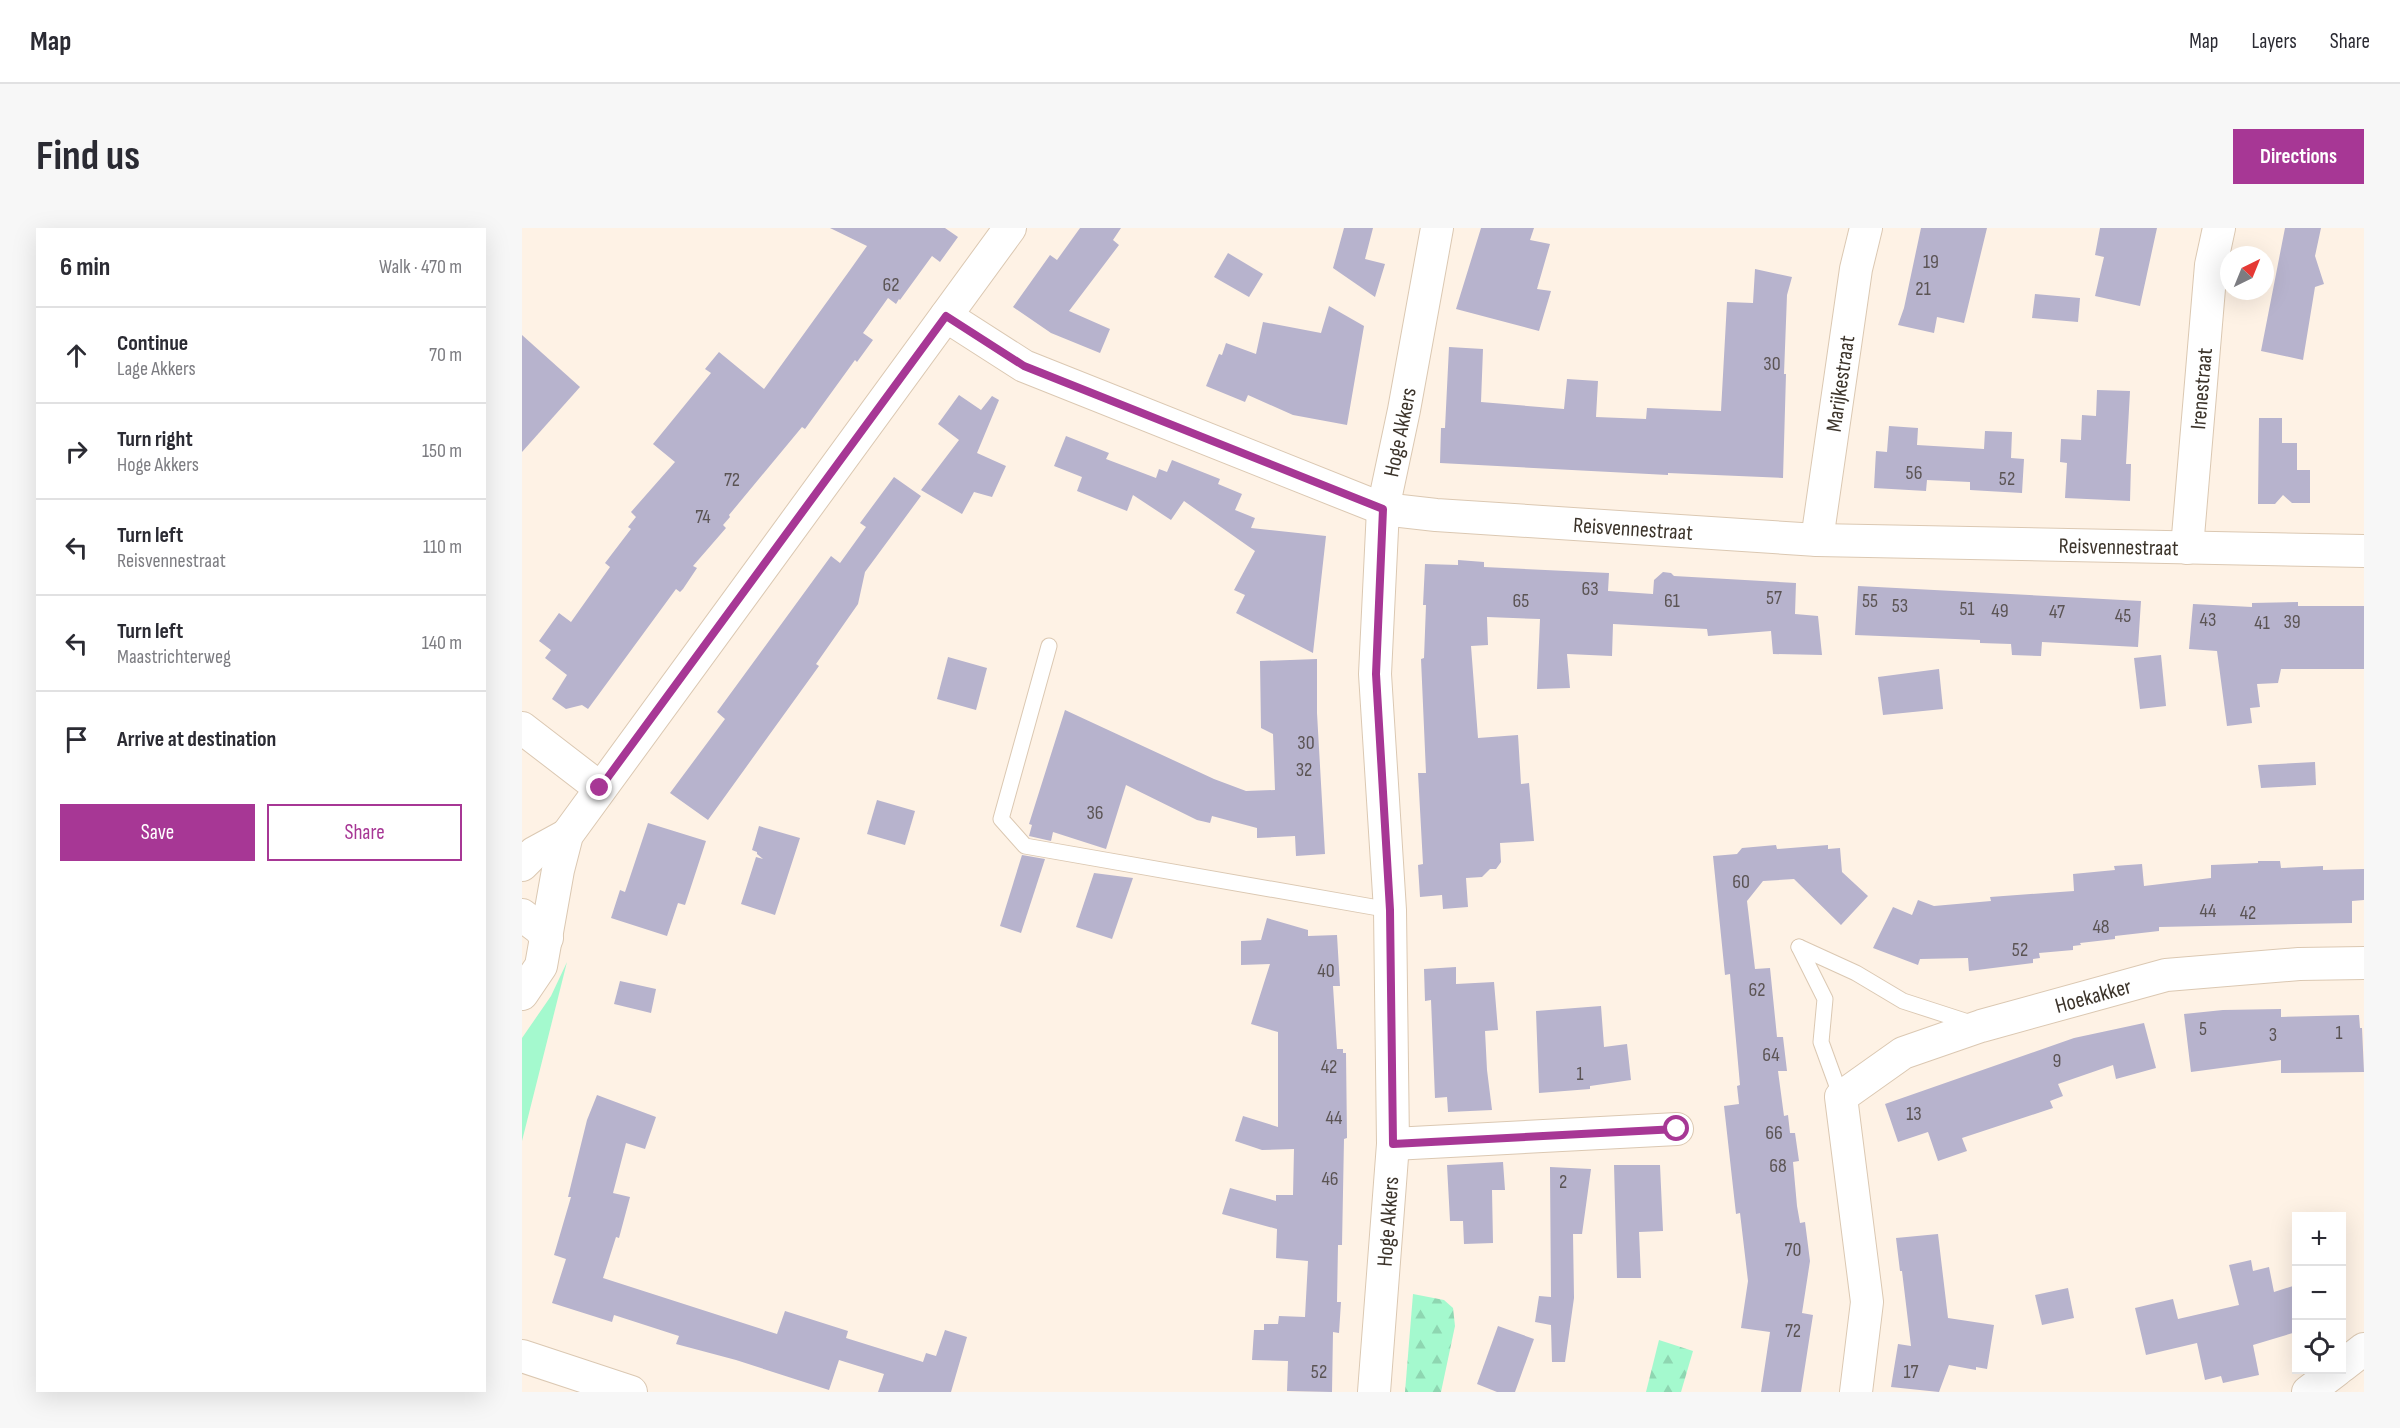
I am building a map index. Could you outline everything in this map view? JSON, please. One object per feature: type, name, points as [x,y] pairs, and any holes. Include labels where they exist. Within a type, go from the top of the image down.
[{"type":"street","points":[[522,994],[541,966],[558,870],[567,835],[1010,228]]},
{"type":"street","name":"Hoge Akkers","points":[[1374,1392],[1393,1144],[1390,910],[1376,674],[1383,509],[1404,410],[1437,228]]},
{"type":"street","name":"Marijkestraat","points":[[1817,540],[1856,270],[1866,228]]},
{"type":"street","name":"Irenestraat","points":[[2187,548],[2211,265],[2219,228]]},
{"type":"street","name":"Reisvennestraat","points":[[946,316],[1024,366],[1383,509],[1436,515],[1817,540],[2364,551]]},
{"type":"street","points":[[522,728],[600,788]]},
{"type":"street","points":[[522,865],[534,854],[567,835]]},
{"type":"street","points":[[522,915],[547,938]]},
{"type":"street","name":"Hoekakker","points":[[1841,1097],[1903,1053],[1981,1026],[2166,975],[2299,964],[2364,963]]},
{"type":"street","points":[[1841,1097],[1866,1302],[1856,1392]]},
{"type":"street","points":[[1393,1144],[1677,1129]]},
{"type":"street","points":[[2346,1363],[2364,1349]]},
{"type":"street","points":[[522,1356],[631,1392]]},
{"type":"street","points":[[2308,1392],[2332,1374]]},
{"type":"lane","points":[[1049,646],[1002,819],[1025,846],[1390,910]]},
{"type":"lane","points":[[1841,1097],[1821,1042],[1826,999],[1799,947],[1856,973],[1903,1001],[1981,1026]]},
{"type":"green space","points":[[567,962],[522,1141],[522,1038],[551,996]]},
{"type":"green space","points":[[1413,1294],[1444,1300],[1453,1308],[1455,1326],[1441,1392],[1405,1392]]},
{"type":"green space","points":[[1659,1340],[1693,1351],[1681,1392],[1646,1392]]},
{"type":"building","points":[[830,228],[945,228],[958,237],[940,262],[932,256],[896,304],[888,298],[863,333],[873,340],[857,362],[855,360],[805,429],[802,427],[729,515],[730,517],[723,525],[726,528],[693,566],[697,568],[683,589],[680,592],[676,589],[588,709],[582,705],[566,709],[552,699],[567,675],[545,658],[551,650],[539,641],[559,613],[571,622],[610,567],[605,563],[631,529],[628,527],[636,517],[631,512],[675,462],[653,444],[711,373],[705,369],[719,352],[764,389],[867,246]]},
{"type":"building","points":[[1080,228],[1121,228],[1113,240],[1119,245],[1069,311],[1110,329],[1100,353],[1051,333],[1013,307],[1050,255],[1057,260]]},
{"type":"building","points":[[1344,228],[1373,228],[1365,259],[1385,264],[1375,297],[1333,268]]},
{"type":"building","points":[[1481,228],[1534,228],[1530,240],[1550,244],[1537,289],[1551,291],[1539,331],[1456,309]]},
{"type":"building","points":[[1921,228],[1987,228],[1964,323],[1937,317],[1934,333],[1898,325],[1904,308]]},
{"type":"building","points":[[2100,228],[2157,228],[2140,306],[2095,296],[2104,257],[2095,255]]},
{"type":"building","points":[[2285,228],[2321,228],[2315,256],[2324,284],[2315,287],[2303,360],[2261,351],[2271,300],[2274,300],[2274,284]]},
{"type":"building","points":[[1228,253],[1263,274],[1249,297],[1214,277]]},
{"type":"building","points":[[1755,269],[1792,277],[1787,295],[1783,478],[1668,473],[1668,475],[1440,463],[1441,428],[1445,428],[1449,347],[1483,349],[1481,402],[1564,409],[1567,379],[1598,381],[1596,417],[1646,419],[1647,408],[1721,411],[1727,302],[1753,303]]},
{"type":"building","points":[[2035,294],[2080,298],[2078,322],[2032,318]]},
{"type":"building","points":[[1329,306],[1364,326],[1347,425],[1293,415],[1248,395],[1245,402],[1206,386],[1226,343],[1256,354],[1263,322],[1321,333]]},
{"type":"building","points":[[522,335],[580,387],[522,452]]},
{"type":"building","points":[[2097,390],[2130,391],[2126,464],[2131,464],[2130,501],[2065,498],[2067,463],[2060,462],[2061,439],[2081,440],[2082,415],[2096,416]]},
{"type":"building","points":[[959,395],[981,410],[992,396],[999,400],[977,453],[1006,466],[992,497],[974,492],[962,514],[921,490],[959,440],[938,424]]},
{"type":"building","points":[[2259,418],[2282,418],[2282,443],[2297,443],[2297,470],[2310,470],[2310,503],[2292,503],[2283,495],[2275,504],[2258,504]]},
{"type":"building","points":[[1889,426],[1918,428],[1917,445],[1984,449],[1985,431],[2012,432],[2011,458],[2024,459],[2022,493],[1970,490],[1970,482],[1927,480],[1926,491],[1874,488],[1876,451],[1887,452]]},
{"type":"building","points":[[1066,436],[1109,453],[1106,459],[1156,478],[1159,469],[1167,472],[1172,460],[1220,479],[1218,484],[1242,494],[1235,510],[1255,518],[1251,528],[1326,536],[1313,653],[1236,613],[1245,595],[1234,590],[1255,551],[1184,501],[1171,520],[1133,495],[1127,511],[1077,491],[1082,477],[1054,466]]},
{"type":"building","points":[[894,477],[921,496],[865,572],[858,604],[816,664],[819,666],[708,820],[670,793],[725,719],[717,712],[831,556],[840,563],[866,527],[860,523]]},
{"type":"building","points":[[1458,560],[1484,562],[1484,567],[1609,573],[1608,591],[1653,594],[1654,580],[1663,572],[1674,576],[1796,583],[1795,614],[1818,616],[1822,655],[1773,654],[1771,631],[1708,636],[1707,629],[1613,624],[1612,656],[1567,654],[1570,688],[1537,689],[1540,619],[1487,617],[1488,645],[1471,646],[1478,738],[1518,735],[1521,784],[1529,783],[1534,841],[1500,843],[1501,862],[1496,869],[1490,869],[1482,877],[1466,878],[1468,907],[1443,909],[1442,895],[1420,897],[1418,865],[1423,864],[1418,773],[1426,773],[1421,659],[1424,658],[1426,605],[1423,605],[1425,564],[1458,565]]},
{"type":"building","points":[[1858,586],[2141,601],[2138,647],[2042,642],[2041,656],[2012,655],[2011,644],[1980,643],[1980,640],[1855,635]]},
{"type":"building","points":[[2298,602],[2298,606],[2364,606],[2364,669],[2281,669],[2278,683],[2257,684],[2260,707],[2250,708],[2252,723],[2227,726],[2217,651],[2189,649],[2193,604],[2252,607],[2252,603]]},
{"type":"building","points":[[2161,655],[2166,706],[2140,709],[2134,658]]},
{"type":"building","points":[[948,657],[987,668],[976,710],[937,699]]},
{"type":"building","points":[[1317,659],[1317,713],[1325,854],[1296,856],[1295,836],[1257,838],[1257,828],[1212,816],[1210,823],[1197,820],[1126,785],[1106,849],[1053,832],[1051,841],[1029,836],[1032,825],[1029,824],[1065,710],[1214,779],[1246,791],[1275,790],[1273,734],[1261,728],[1260,661]]},
{"type":"building","points":[[1939,669],[1943,709],[1883,715],[1878,677]]},
{"type":"building","points":[[2315,762],[2316,785],[2261,788],[2258,765]]},
{"type":"building","points":[[877,800],[915,811],[905,845],[867,834]]},
{"type":"building","points":[[648,823],[706,841],[685,905],[678,903],[667,936],[611,918],[620,890],[625,892]]},
{"type":"building","points":[[759,826],[800,838],[775,915],[741,904],[756,857],[763,859],[752,850]]},
{"type":"building","points":[[1776,845],[1777,849],[1828,845],[1828,849],[1840,848],[1842,872],[1868,896],[1841,925],[1794,879],[1763,881],[1747,901],[1755,969],[1770,968],[1777,1037],[1783,1037],[1787,1071],[1778,1071],[1784,1116],[1788,1115],[1790,1133],[1795,1133],[1799,1161],[1793,1162],[1797,1206],[1800,1223],[1805,1222],[1810,1261],[1802,1313],[1813,1315],[1801,1392],[1761,1392],[1770,1332],[1741,1328],[1748,1281],[1740,1213],[1736,1214],[1724,1106],[1739,1104],[1737,1086],[1740,1085],[1730,974],[1725,975],[1713,856],[1737,854],[1742,848]]},
{"type":"building","points":[[1022,855],[1045,859],[1021,933],[1000,926]]},
{"type":"building","points":[[2258,861],[2280,861],[2281,868],[2323,866],[2323,870],[2364,869],[2364,900],[2352,901],[2352,923],[2159,927],[2159,931],[2080,943],[2081,945],[2073,946],[2073,950],[2039,953],[2040,958],[2033,959],[2033,963],[1969,971],[1968,958],[1920,959],[1918,965],[1873,948],[1893,907],[1912,915],[1918,900],[1934,906],[1991,901],[1990,897],[2074,891],[2073,874],[2115,870],[2114,866],[2142,864],[2144,886],[2211,878],[2211,865],[2258,863]]},
{"type":"building","points":[[1094,873],[1133,878],[1112,939],[1076,927]]},
{"type":"building","points":[[1267,918],[1308,930],[1308,936],[1337,935],[1340,986],[1333,986],[1337,1049],[1343,1049],[1343,1053],[1346,1053],[1347,1138],[1344,1139],[1342,1245],[1338,1245],[1337,1302],[1341,1302],[1339,1333],[1333,1332],[1332,1392],[1287,1391],[1288,1361],[1252,1360],[1254,1330],[1264,1330],[1264,1324],[1278,1324],[1279,1316],[1305,1317],[1308,1261],[1276,1258],[1277,1229],[1222,1214],[1230,1188],[1276,1201],[1276,1195],[1293,1195],[1294,1149],[1262,1150],[1235,1141],[1243,1116],[1278,1127],[1278,1032],[1251,1024],[1270,964],[1241,965],[1241,941],[1261,940]]},
{"type":"building","points":[[1456,967],[1456,984],[1494,982],[1498,1030],[1485,1031],[1492,1110],[1448,1112],[1447,1097],[1435,1098],[1431,1000],[1425,1001],[1424,969]]},
{"type":"building","points":[[620,981],[656,989],[651,1013],[614,1004]]},
{"type":"building","points":[[1601,1006],[1604,1047],[1627,1044],[1631,1080],[1590,1086],[1590,1089],[1539,1093],[1536,1011]]},
{"type":"building","points":[[2281,1009],[2281,1017],[2359,1015],[2360,1028],[2362,1028],[2364,1072],[2281,1073],[2281,1060],[2191,1072],[2184,1014],[2223,1010]]},
{"type":"building","points":[[2144,1023],[2156,1068],[2116,1079],[2113,1065],[2058,1084],[2063,1096],[2050,1101],[2053,1108],[1962,1138],[1967,1151],[1938,1161],[1928,1132],[1898,1142],[1885,1104],[2074,1038]]},
{"type":"building","points":[[597,1095],[656,1117],[645,1149],[626,1143],[613,1193],[630,1197],[619,1238],[616,1237],[603,1278],[777,1334],[785,1311],[848,1331],[846,1338],[923,1362],[926,1353],[936,1356],[945,1330],[967,1337],[951,1392],[878,1392],[884,1374],[839,1360],[829,1390],[736,1360],[676,1344],[679,1336],[614,1315],[612,1322],[552,1303],[566,1259],[554,1255],[571,1197],[568,1197],[587,1120]]},
{"type":"building","points":[[1503,1162],[1505,1190],[1492,1190],[1493,1243],[1464,1244],[1463,1221],[1450,1221],[1447,1165]]},
{"type":"building","points":[[1614,1165],[1660,1165],[1663,1231],[1639,1232],[1641,1278],[1617,1278]]},
{"type":"building","points":[[1550,1167],[1591,1169],[1582,1234],[1573,1234],[1574,1298],[1565,1362],[1552,1362],[1551,1325],[1535,1322],[1539,1296],[1551,1297]]},
{"type":"building","points":[[1938,1234],[1948,1318],[1994,1325],[1987,1369],[1976,1367],[1976,1370],[1949,1365],[1939,1392],[1891,1387],[1898,1344],[1911,1346],[1896,1238]]},
{"type":"building","points":[[2251,1260],[2253,1271],[2269,1267],[2274,1292],[2292,1286],[2292,1333],[2253,1345],[2259,1375],[2223,1383],[2221,1376],[2205,1380],[2197,1343],[2146,1355],[2135,1308],[2173,1299],[2178,1319],[2239,1305],[2229,1265]]},
{"type":"building","points":[[2068,1288],[2074,1318],[2042,1325],[2035,1295]]},
{"type":"building","points":[[1498,1326],[1534,1339],[1515,1392],[1497,1392],[1477,1384]]},
{"type":"route","points":[[600,788],[946,316],[1024,366],[1383,509],[1376,674],[1390,910],[1393,1144],[1677,1129]]}]
